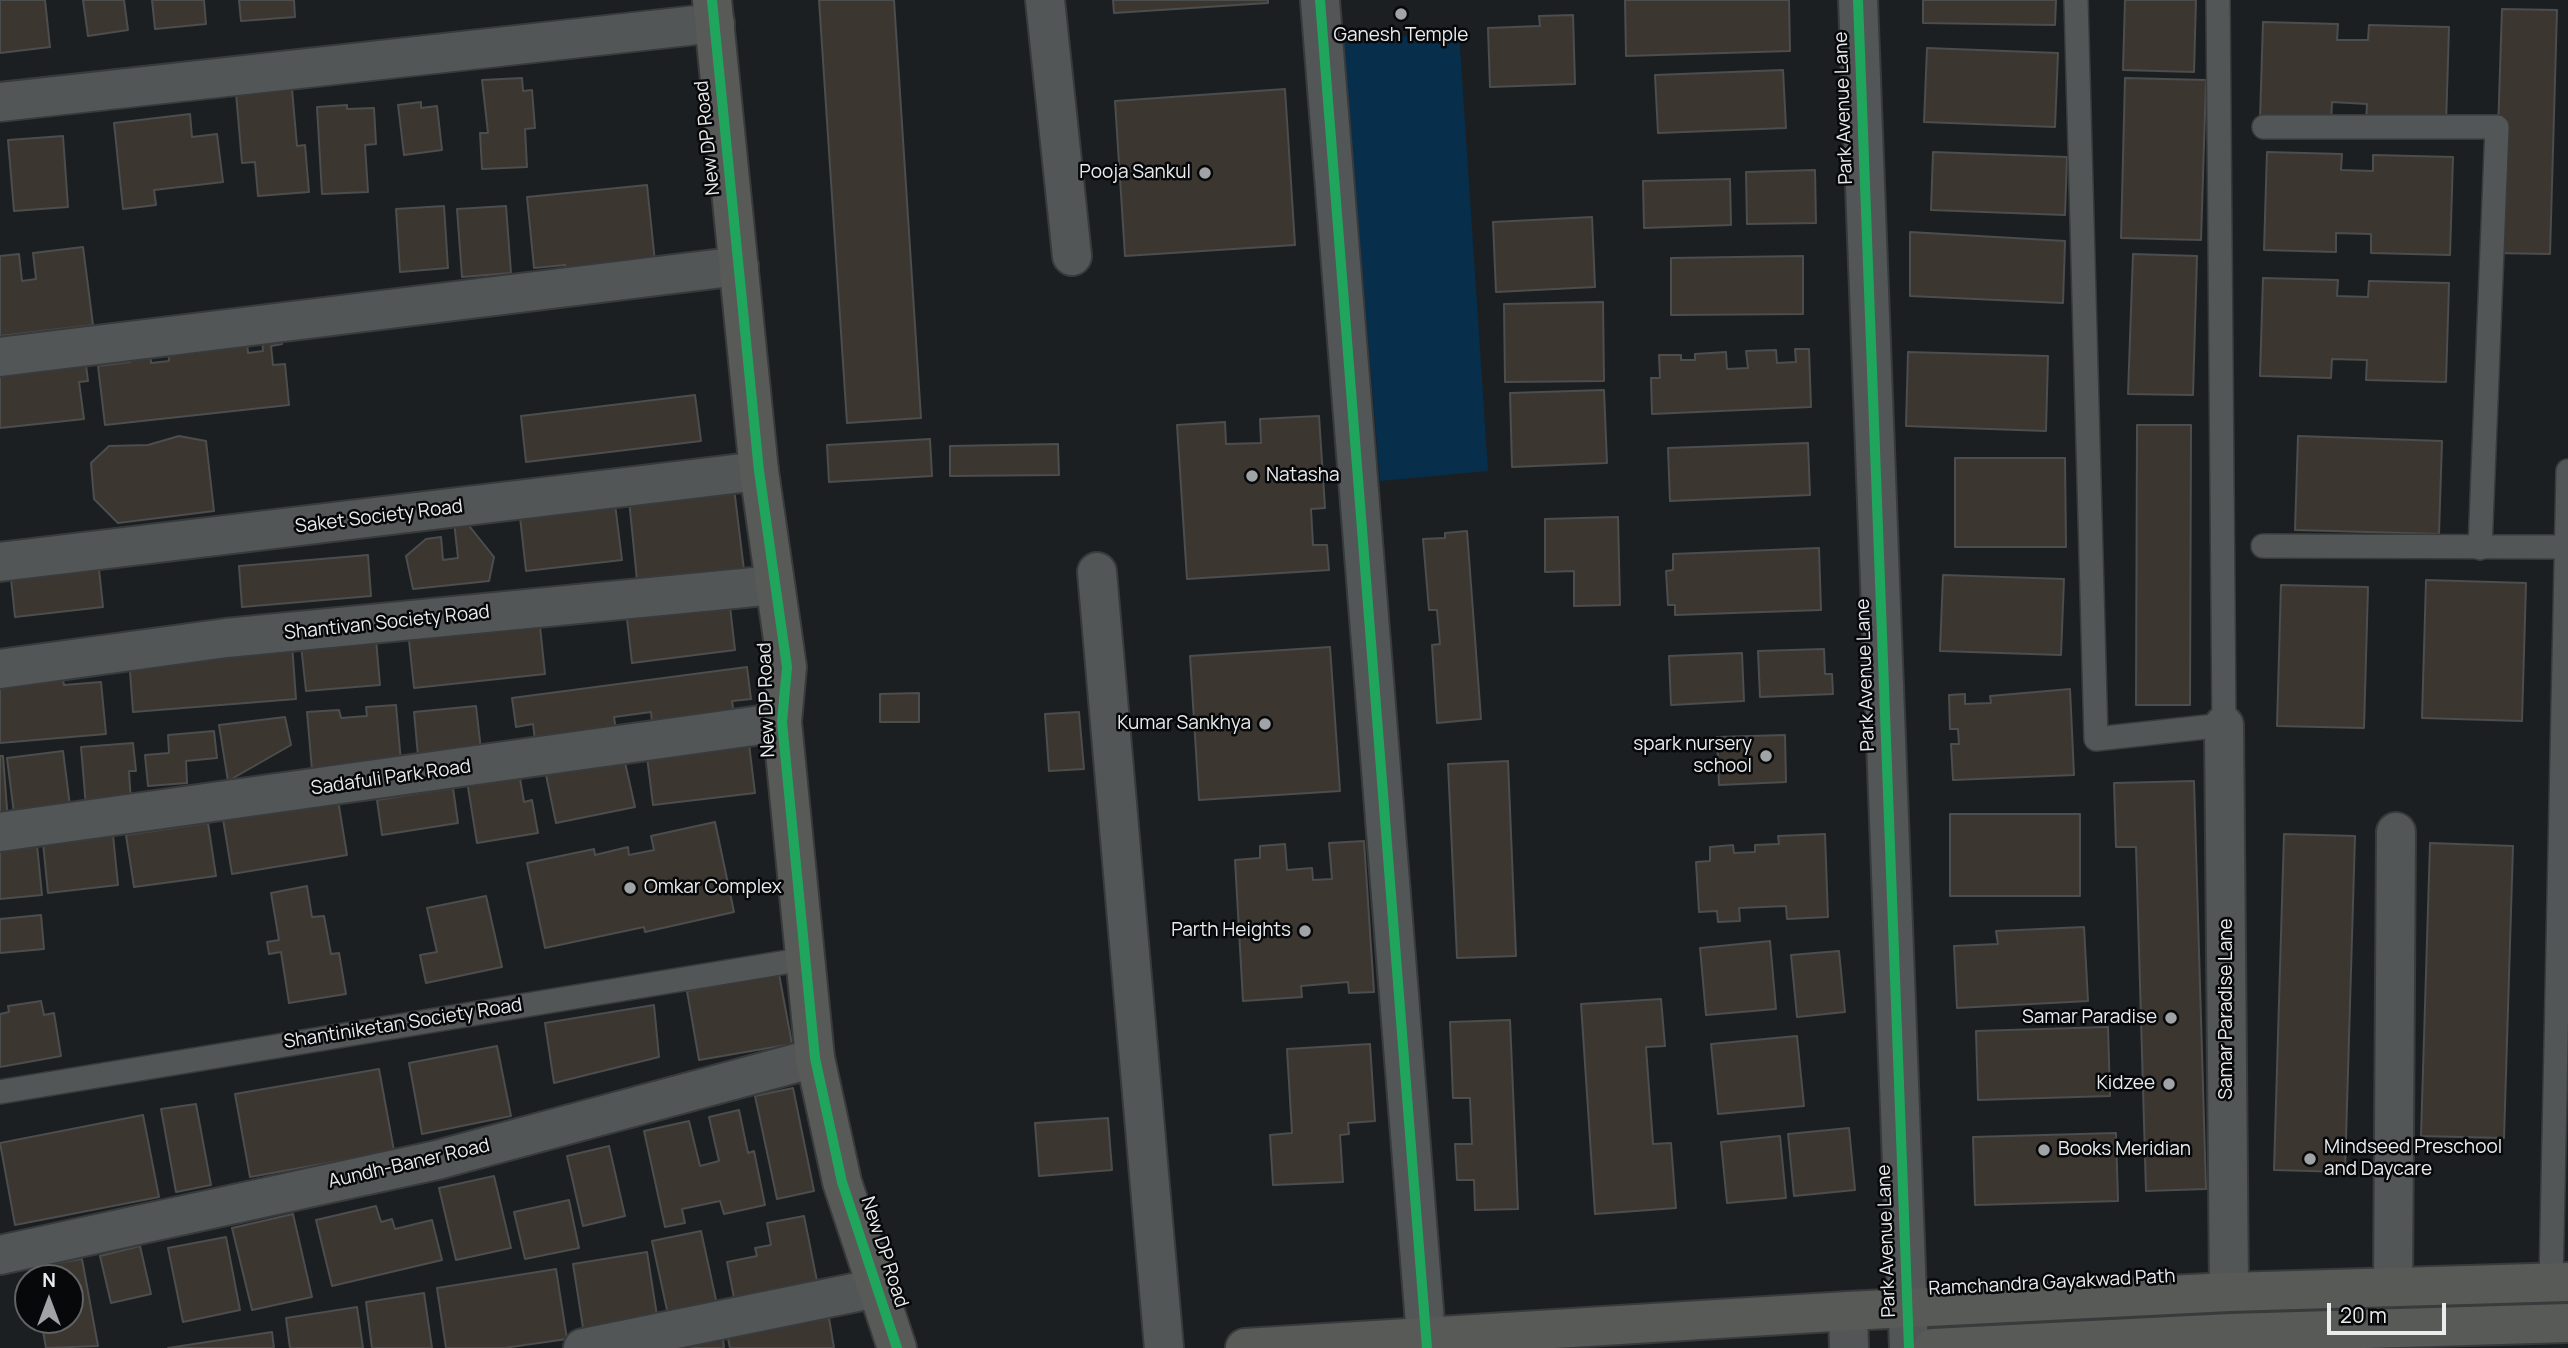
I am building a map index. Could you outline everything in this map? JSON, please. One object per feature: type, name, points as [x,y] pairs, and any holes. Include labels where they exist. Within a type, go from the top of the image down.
[{"type":"main road","name":"New DP Road","points":[[713,11],[759,471],[787,667],[782,722],[815,1058],[842,1182],[897,1348]]},
{"type":"main road","name":"Ramchandra Gayakwad Path","points":[[1245,1348],[1427,1342],[1907,1308],[2229,1292],[2559,1282]]},
{"type":"main road","points":[[1933,1348],[2231,1333],[2568,1323]]},
{"type":"street","points":[[1045,0],[1072,256]]},
{"type":"street","points":[[1320,0],[1427,1342]]},
{"type":"street","name":"Park Avenue Lane","points":[[1858,0],[1909,1348]]},
{"type":"street","points":[[0,102],[713,11]]},
{"type":"street","points":[[0,358],[739,266]]},
{"type":"street","name":"Saket Society Road","points":[[0,562],[759,471]]},
{"type":"street","points":[[1097,572],[1164,1348]]},
{"type":"street","name":"Shantivan Society Road","points":[[0,669],[226,638],[775,585]]},
{"type":"street","name":"Sadafuli Park Road","points":[[0,832],[782,722]]},
{"type":"street","name":"Samar Paradise Lane","points":[[2224,725],[2229,1292]]},
{"type":"street","points":[[2393,1287],[2396,832]]},
{"type":"street","name":"Aundh-Baner Road","points":[[0,1255],[437,1160],[815,1058]]},
{"type":"street","points":[[583,1348],[877,1288]]},
{"type":"street","points":[[1848,1311],[1849,1348]]},
{"type":"lane","points":[[2076,0],[2096,739],[2224,725],[2218,0]]},
{"type":"lane","points":[[2264,127],[2497,127],[2480,548]]},
{"type":"lane","points":[[2559,1282],[2568,471]]},
{"type":"lane","points":[[2263,546],[2566,547]]},
{"type":"lane","name":"Shantiniketan Society Road","points":[[0,1092],[806,959]]},
{"type":"shaded area","points":[[1459,33],[1488,471],[1380,481],[1343,40]]},
{"type":"building","points":[[0,0],[45,0],[50,47],[0,53]]},
{"type":"building","points":[[83,0],[124,0],[128,30],[88,36]]},
{"type":"building","points":[[152,0],[204,0],[206,24],[155,29]]},
{"type":"building","points":[[239,0],[294,0],[295,17],[241,21]]},
{"type":"building","points":[[819,0],[894,0],[921,418],[847,423]]},
{"type":"building","points":[[1113,0],[1268,0],[1268,3],[1114,13]]},
{"type":"building","points":[[1625,0],[1789,0],[1790,51],[1626,56]]},
{"type":"building","points":[[1923,0],[2056,0],[2055,25],[1923,23]]},
{"type":"building","points":[[2125,0],[2196,0],[2194,72],[2123,70]]},
{"type":"building","points":[[2502,9],[2557,10],[2550,254],[2494,253]]},
{"type":"building","points":[[1573,15],[1575,84],[1490,87],[1488,28],[1540,26],[1539,16]]},
{"type":"building","points":[[2263,22],[2338,24],[2337,40],[2368,40],[2369,25],[2449,27],[2446,125],[2366,123],[2367,104],[2332,102],[2331,122],[2260,120]]},
{"type":"building","points":[[1927,48],[2058,53],[2055,127],[1924,122]]},
{"type":"building","points":[[1783,70],[1786,128],[1658,133],[1655,75]]},
{"type":"building","points":[[522,78],[523,91],[532,90],[535,128],[525,129],[527,167],[482,169],[480,133],[488,133],[482,80]]},
{"type":"building","points":[[2125,78],[2206,80],[2201,240],[2121,238]]},
{"type":"building","points":[[292,89],[297,146],[305,145],[309,192],[258,196],[255,162],[242,163],[236,93]]},
{"type":"building","name":"Pooja Sankul","points":[[1285,89],[1295,245],[1125,256],[1115,101]]},
{"type":"building","points":[[421,102],[421,108],[437,106],[442,150],[404,155],[398,105]]},
{"type":"building","points":[[347,105],[347,109],[374,108],[376,144],[365,145],[368,192],[322,194],[317,107]]},
{"type":"building","points":[[190,114],[192,137],[217,134],[223,182],[154,190],[156,205],[123,209],[114,123]]},
{"type":"building","points":[[63,136],[68,207],[14,211],[8,140]]},
{"type":"building","points":[[1933,152],[2067,157],[2065,215],[1931,210]]},
{"type":"building","points":[[2267,152],[2342,154],[2341,170],[2373,171],[2373,155],[2453,157],[2450,255],[2371,253],[2371,234],[2336,233],[2336,252],[2264,250]]},
{"type":"building","points":[[1815,170],[1816,223],[1747,224],[1746,172]]},
{"type":"building","points":[[1730,179],[1731,225],[1644,228],[1643,181]]},
{"type":"building","points":[[647,185],[655,262],[566,271],[565,265],[534,268],[527,197]]},
{"type":"building","points":[[444,206],[448,268],[400,272],[396,209]]},
{"type":"building","points":[[506,206],[511,273],[462,277],[457,209]]},
{"type":"building","points":[[1592,217],[1595,287],[1496,292],[1493,222]]},
{"type":"building","points":[[1910,232],[2065,241],[2063,303],[1910,296]]},
{"type":"building","points":[[83,247],[93,325],[0,336],[0,256],[19,254],[22,281],[36,279],[33,253]]},
{"type":"building","points":[[2133,254],[2197,256],[2193,395],[2128,394]]},
{"type":"building","points":[[1803,256],[1803,314],[1671,315],[1671,258]]},
{"type":"building","points":[[2263,278],[2338,280],[2337,296],[2368,297],[2369,281],[2449,283],[2446,382],[2366,380],[2367,360],[2332,359],[2331,378],[2260,376]]},
{"type":"building","points":[[1603,302],[1604,381],[1505,382],[1504,304]]},
{"type":"building","points":[[282,338],[282,344],[271,346],[273,365],[285,364],[289,405],[105,425],[98,366],[130,362],[129,353],[150,350],[151,363],[169,361],[168,348],[247,342],[248,353],[263,351],[262,340]]},
{"type":"building","points":[[1795,349],[1809,349],[1811,407],[1652,414],[1651,378],[1660,378],[1659,355],[1681,355],[1681,360],[1695,360],[1695,354],[1726,352],[1727,369],[1748,368],[1746,351],[1776,350],[1777,363],[1796,362]]},
{"type":"building","points":[[1908,352],[2048,356],[2046,431],[1906,426]]},
{"type":"building","points":[[0,358],[86,365],[88,381],[79,382],[84,419],[0,428]]},
{"type":"building","points":[[1604,390],[1607,463],[1512,467],[1510,393]]},
{"type":"building","points":[[695,395],[701,441],[526,462],[521,416]]},
{"type":"building","name":"Natasha","points":[[1319,416],[1325,508],[1311,509],[1313,545],[1327,545],[1329,570],[1187,579],[1177,425],[1225,422],[1226,444],[1261,443],[1260,419]]},
{"type":"building","points":[[2137,425],[2191,425],[2190,705],[2136,705]]},
{"type":"building","points":[[179,436],[206,441],[214,511],[118,523],[94,499],[91,463],[109,446],[148,445]]},
{"type":"building","points":[[2298,436],[2442,441],[2439,534],[2295,530]]},
{"type":"building","points":[[930,439],[932,476],[829,482],[827,445]]},
{"type":"building","points":[[1808,443],[1810,495],[1670,501],[1668,448]]},
{"type":"building","points":[[1058,444],[1059,475],[950,476],[950,446]]},
{"type":"building","points":[[1955,458],[2065,458],[2066,547],[1955,547]]},
{"type":"building","points":[[734,488],[744,570],[637,580],[629,500]]},
{"type":"building","points":[[614,496],[622,560],[526,571],[519,508]]},
{"type":"building","points":[[1618,517],[1620,605],[1574,606],[1574,571],[1545,572],[1545,519]]},
{"type":"building","points":[[454,521],[466,522],[494,557],[489,581],[413,589],[406,556],[426,539],[441,537],[443,560],[458,558]]},
{"type":"building","points":[[1467,531],[1481,719],[1437,723],[1432,645],[1440,644],[1437,610],[1429,610],[1423,539],[1445,538],[1445,533]]},
{"type":"building","points":[[1819,548],[1821,610],[1675,615],[1675,605],[1668,605],[1666,571],[1673,570],[1673,554]]},
{"type":"building","points":[[368,555],[371,596],[242,607],[239,566]]},
{"type":"building","points":[[99,569],[103,607],[15,617],[11,579]]},
{"type":"building","points":[[1943,575],[2064,579],[2061,655],[1940,651]]},
{"type":"building","points":[[2426,580],[2526,583],[2522,721],[2422,718]]},
{"type":"building","points":[[2281,585],[2368,587],[2364,728],[2277,726]]},
{"type":"building","points":[[729,598],[735,650],[632,663],[626,610]]},
{"type":"building","points":[[539,617],[545,674],[414,688],[408,631]]},
{"type":"building","points":[[376,639],[380,685],[306,691],[301,645]]},
{"type":"building","points":[[292,644],[296,699],[133,712],[129,658]]},
{"type":"building","name":"Kumar Sankhya","points":[[1330,647],[1340,791],[1199,800],[1190,656]]},
{"type":"building","points":[[1824,649],[1825,674],[1832,674],[1833,694],[1760,697],[1758,651]]},
{"type":"building","points":[[1742,653],[1744,701],[1671,705],[1669,656]]},
{"type":"building","points":[[747,667],[751,699],[732,701],[735,721],[653,732],[651,712],[614,717],[617,737],[536,748],[533,724],[516,727],[512,698]]},
{"type":"building","points":[[63,680],[64,685],[101,682],[106,734],[0,743],[0,686]]},
{"type":"building","points":[[2070,689],[2074,775],[1953,780],[1951,744],[1959,744],[1958,729],[1950,729],[1949,695],[1965,694],[1965,704],[1991,703],[1990,696]]},
{"type":"building","points":[[919,693],[919,722],[880,722],[880,694]]},
{"type":"building","points":[[396,705],[401,762],[312,770],[307,712],[339,710],[341,718],[367,716],[366,707]]},
{"type":"building","points":[[476,706],[481,750],[418,756],[414,712]]},
{"type":"building","points":[[1079,712],[1084,769],[1049,771],[1045,714]]},
{"type":"building","points":[[285,717],[291,745],[228,781],[219,725]]},
{"type":"building","points":[[214,731],[217,758],[186,761],[187,783],[148,786],[145,755],[169,753],[168,735]]},
{"type":"building","points":[[1785,735],[1786,782],[1719,785],[1717,737]]},
{"type":"building","points":[[133,743],[136,771],[129,771],[131,803],[86,807],[81,747]]},
{"type":"building","points":[[749,744],[755,793],[653,805],[647,757]]},
{"type":"building","points":[[63,751],[71,814],[15,821],[7,758]]},
{"type":"building","points":[[0,756],[3,756],[8,822],[0,823]]},
{"type":"building","points":[[624,758],[635,807],[556,823],[546,775]]},
{"type":"building","points":[[1508,761],[1516,956],[1457,958],[1448,764]]},
{"type":"building","points":[[519,773],[524,802],[532,800],[538,833],[477,843],[467,781]]},
{"type":"building","name":"Samar Paradise","points":[[2194,781],[2206,1189],[2146,1191],[2136,847],[2116,847],[2114,783]]},
{"type":"building","points":[[453,788],[458,823],[382,835],[377,800]]},
{"type":"building","points":[[338,800],[347,855],[232,874],[223,819]]},
{"type":"building","points":[[1950,814],[2080,814],[2080,896],[1950,896]]},
{"type":"building","name":"Omkar Complex","points":[[715,822],[734,912],[645,932],[644,927],[545,948],[527,863],[594,849],[595,855],[628,847],[629,855],[654,850],[651,836]]},
{"type":"building","points":[[208,823],[216,876],[134,887],[126,835]]},
{"type":"building","points":[[1825,834],[1828,917],[1787,919],[1786,906],[1739,908],[1740,921],[1718,922],[1717,911],[1699,912],[1696,862],[1710,861],[1710,847],[1733,845],[1734,853],[1755,852],[1755,845],[1779,844],[1778,836]]},
{"type":"building","points":[[2284,834],[2355,836],[2345,1172],[2274,1170]]},
{"type":"building","points":[[36,835],[42,895],[0,899],[0,838]]},
{"type":"building","points":[[113,835],[118,885],[48,893],[43,843]]},
{"type":"building","name":"Parth Heights","points":[[1364,841],[1374,992],[1349,993],[1348,982],[1301,986],[1302,997],[1243,1001],[1235,860],[1260,858],[1260,846],[1285,844],[1287,870],[1312,868],[1313,880],[1332,879],[1329,843]]},
{"type":"building","points":[[2430,843],[2513,846],[2504,1138],[2421,1136]]},
{"type":"building","points":[[307,886],[312,917],[324,916],[331,954],[339,953],[346,994],[289,1003],[281,952],[269,954],[267,942],[279,940],[271,893]]},
{"type":"building","points":[[486,896],[502,967],[426,983],[420,955],[437,952],[427,908]]},
{"type":"building","points":[[41,915],[44,949],[0,953],[0,919]]},
{"type":"building","points":[[2084,927],[2088,1001],[1957,1008],[1954,946],[1998,944],[1996,931]]},
{"type":"building","points":[[1770,941],[1776,1009],[1706,1015],[1700,948]]},
{"type":"building","points":[[1839,951],[1845,1012],[1797,1017],[1791,955]]},
{"type":"building","points":[[779,974],[792,1044],[699,1060],[687,991]]},
{"type":"building","points":[[1661,999],[1665,1046],[1646,1047],[1653,1144],[1671,1143],[1676,1208],[1595,1214],[1581,1004]]},
{"type":"building","points":[[41,1001],[44,1015],[54,1013],[61,1056],[0,1067],[0,1014],[9,1012],[8,1006]]},
{"type":"building","points":[[654,1005],[659,1057],[554,1083],[545,1023]]},
{"type":"building","points":[[1510,1020],[1518,1209],[1475,1210],[1474,1180],[1457,1180],[1455,1144],[1472,1144],[1470,1098],[1453,1098],[1450,1022]]},
{"type":"building","points":[[2108,1027],[2110,1096],[1978,1100],[1976,1031]]},
{"type":"building","points":[[1797,1036],[1804,1106],[1718,1114],[1711,1044]]},
{"type":"building","points":[[1370,1044],[1375,1121],[1348,1123],[1349,1134],[1340,1135],[1343,1182],[1273,1185],[1270,1135],[1292,1133],[1287,1049]]},
{"type":"building","points":[[497,1046],[511,1116],[422,1134],[409,1063]]},
{"type":"building","points":[[379,1069],[394,1151],[250,1177],[235,1094]]},
{"type":"building","points":[[793,1088],[814,1191],[777,1199],[755,1096]]},
{"type":"building","points":[[196,1104],[211,1185],[176,1192],[161,1109]]},
{"type":"building","points":[[739,1110],[748,1153],[754,1151],[765,1205],[724,1214],[720,1201],[682,1209],[685,1223],[665,1227],[644,1131],[689,1121],[700,1166],[719,1161],[709,1117]]},
{"type":"building","points":[[143,1115],[159,1197],[15,1225],[0,1143]]},
{"type":"building","points":[[1108,1118],[1112,1170],[1039,1176],[1035,1123]]},
{"type":"building","points":[[1849,1128],[1855,1190],[1794,1196],[1788,1134]]},
{"type":"building","points":[[2116,1133],[2118,1201],[1975,1205],[1973,1137]]},
{"type":"building","points":[[1780,1136],[1786,1198],[1727,1203],[1721,1142]]},
{"type":"building","points":[[609,1146],[625,1216],[583,1226],[567,1156]]},
{"type":"building","points":[[494,1176],[511,1248],[456,1260],[439,1188]]},
{"type":"building","points":[[569,1200],[579,1248],[525,1259],[514,1212]]},
{"type":"building","points":[[376,1206],[381,1222],[392,1219],[395,1229],[432,1220],[442,1260],[332,1286],[316,1220]]},
{"type":"building","points":[[293,1214],[312,1297],[252,1310],[232,1228]]},
{"type":"building","points":[[804,1216],[818,1286],[735,1303],[727,1262],[757,1256],[755,1248],[771,1245],[767,1223]]},
{"type":"building","points":[[701,1231],[718,1309],[669,1319],[652,1241]]},
{"type":"building","points":[[226,1237],[240,1310],[183,1322],[168,1248]]},
{"type":"building","points":[[140,1246],[151,1294],[111,1303],[100,1256]]},
{"type":"building","points":[[647,1252],[658,1322],[584,1334],[573,1264]]},
{"type":"building","points":[[82,1259],[83,1264],[50,1264]]},
{"type":"building","points":[[556,1269],[567,1339],[504,1348],[446,1348],[437,1288]]},
{"type":"building","points":[[84,1270],[98,1346],[46,1348],[44,1334],[84,1334]]},
{"type":"building","points":[[424,1293],[432,1348],[372,1348],[366,1302]]},
{"type":"building","points":[[357,1307],[363,1348],[290,1348],[286,1318]]},
{"type":"building","points":[[829,1318],[834,1348],[730,1348],[727,1334]]},
{"type":"building","points":[[272,1332],[274,1348],[168,1348]]},
{"type":"building","points":[[723,1339],[724,1348],[667,1348]]},
{"type":"cycle path","points":[[712,0],[759,471],[787,667],[782,722],[815,1058],[842,1182],[897,1348]]},
{"type":"cycle path","points":[[1320,0],[1427,1348]]},
{"type":"cycle path","points":[[1858,0],[1909,1348]]},
{"type":"place","name":"Ganesh Temple","points":[[1401,14]]},
{"type":"place","name":"Pooja Sankul","points":[[1205,173]]},
{"type":"place","name":"Natasha","points":[[1252,476]]},
{"type":"place","name":"Kumar Sankhya","points":[[1265,724]]},
{"type":"place","name":"spark nursery school","points":[[1766,756]]},
{"type":"place","name":"Omkar Complex","points":[[630,888]]},
{"type":"place","name":"Parth Heights","points":[[1305,931]]},
{"type":"place","name":"Samar Paradise","points":[[2171,1018]]},
{"type":"place","name":"Kidzee","points":[[2169,1084]]},
{"type":"place","name":"Books Meridian","points":[[2044,1150]]},
{"type":"place","name":"Mindseed Preschool and Daycare","points":[[2310,1159]]}]
